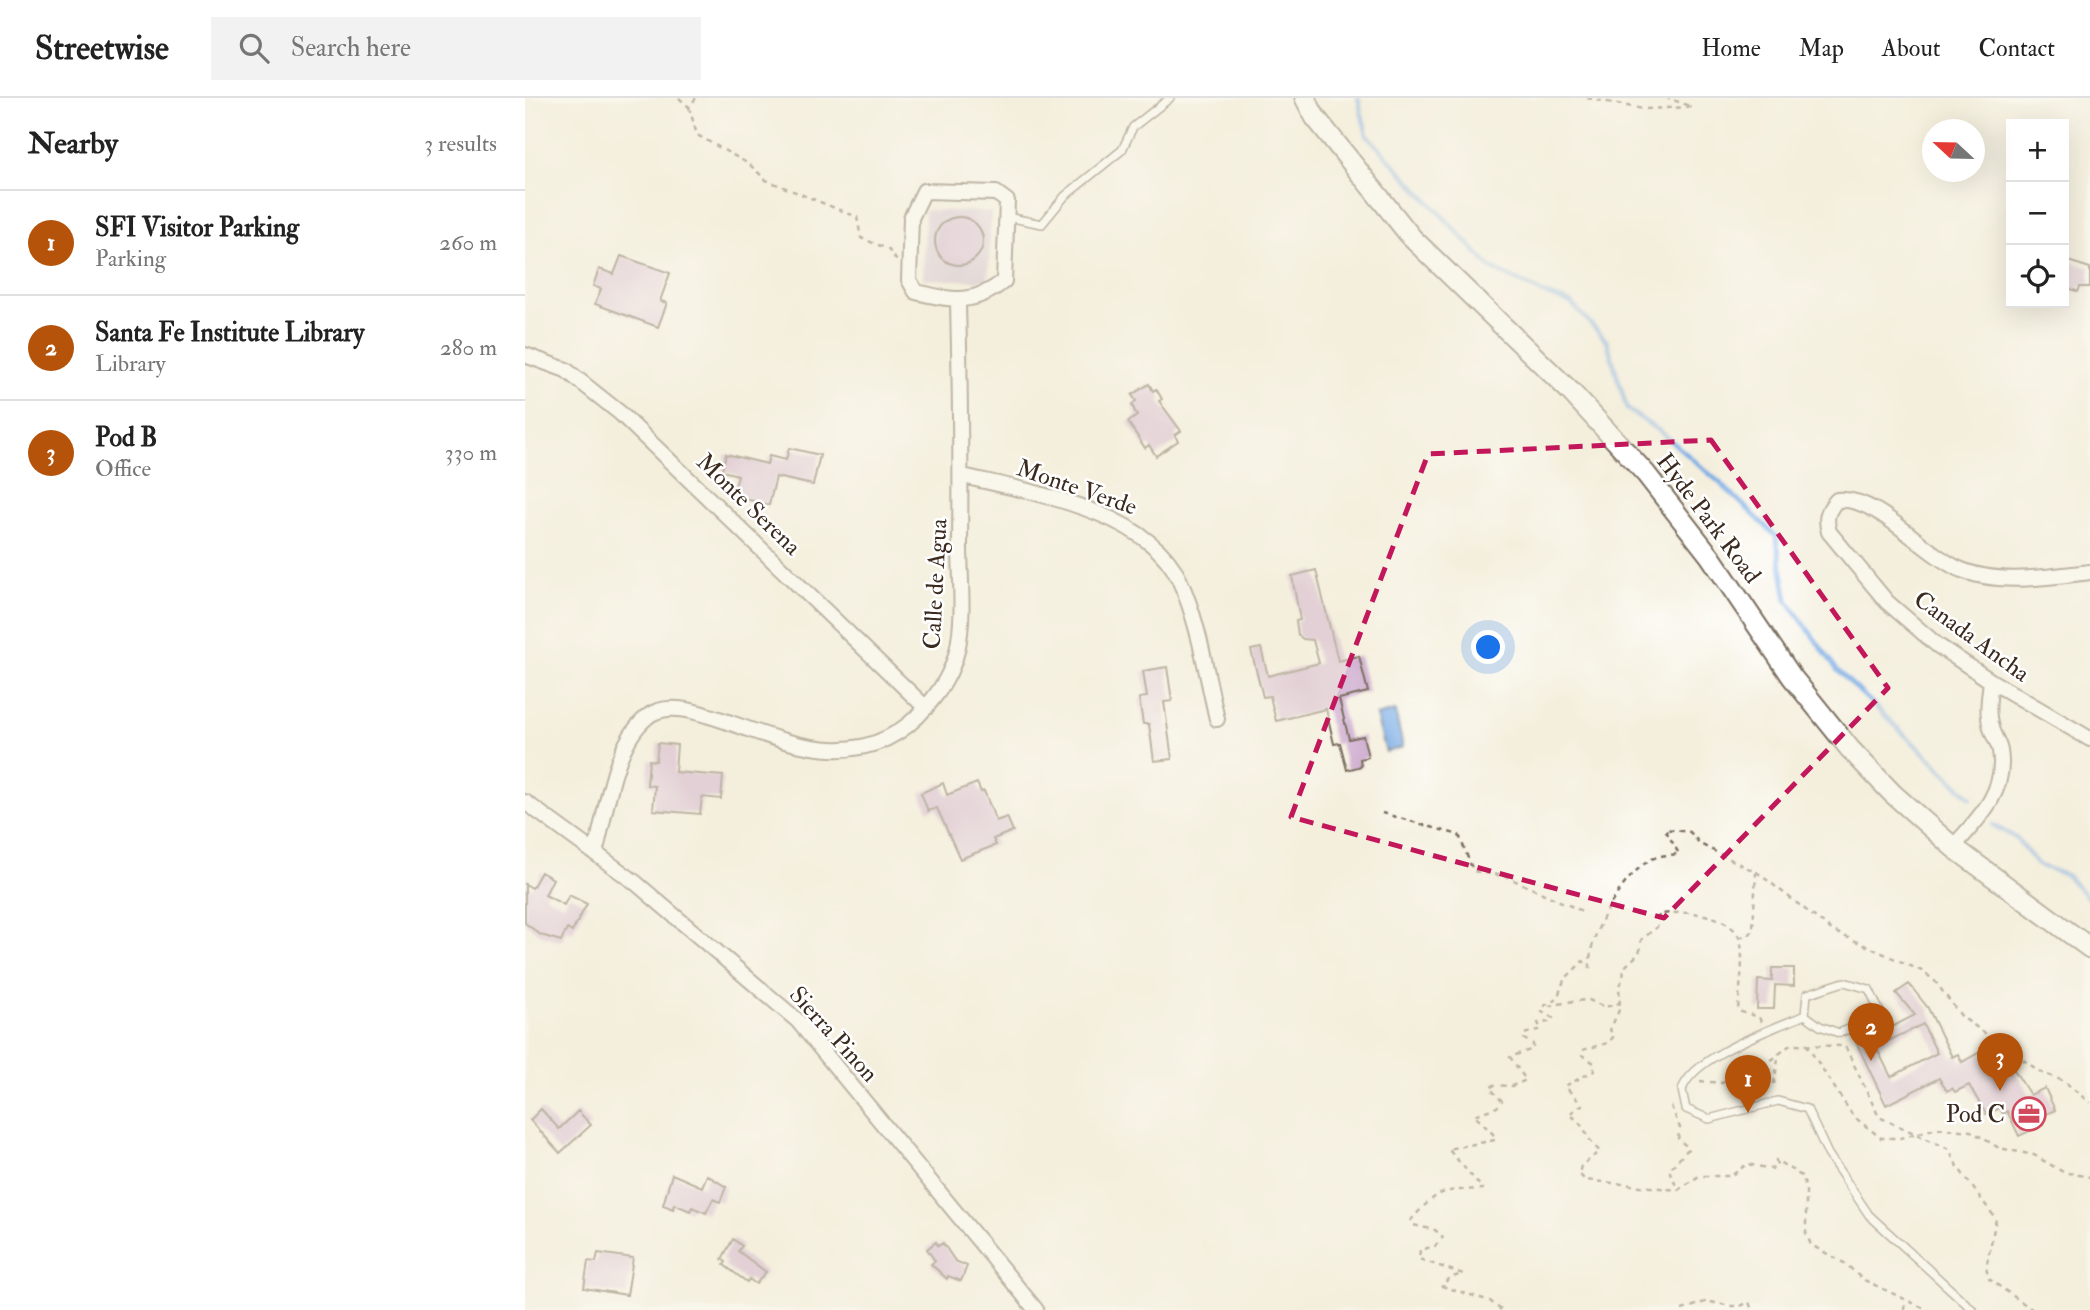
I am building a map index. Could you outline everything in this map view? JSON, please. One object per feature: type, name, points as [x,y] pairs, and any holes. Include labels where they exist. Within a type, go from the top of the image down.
[{"type":"main road","name":"Hyde Park Road","points":[[1305,98],[1315,117],[1412,238],[1571,392],[1657,487],[1710,556],[1792,677],[1843,742],[1892,793],[1953,847],[2090,948]]},
{"type":"street","points":[[924,191],[996,193],[1007,201],[1007,217],[1004,281],[989,293],[958,302],[916,292],[909,280],[911,218],[924,191]]},
{"type":"street","name":"Calle de Agua","points":[[596,853],[619,755],[630,734],[649,714],[674,709],[699,713],[781,741],[852,751],[891,737],[926,708],[946,679],[957,647],[963,476],[958,302]]},
{"type":"street","name":"Monte Serena","points":[[525,355],[566,370],[620,413],[926,708]]},
{"type":"street","name":"Monte Verde","points":[[963,476],[1105,516],[1135,530],[1155,545],[1175,571],[1187,598],[1217,719]]},
{"type":"street","name":"Canada Ancha","points":[[2090,572],[1987,578],[1957,568],[1871,508],[1851,499],[1837,500],[1828,509],[1826,520],[1829,532],[1887,603],[1937,645],[1991,681],[2090,739]]},
{"type":"street","points":[[1953,847],[1995,796],[2001,770],[2000,749],[1991,728],[1987,705],[1991,681]]},
{"type":"street","name":"Sierra Pinon","points":[[525,802],[636,883],[798,1021],[1036,1310]]},
{"type":"lane","points":[[1007,217],[1042,224],[1065,196],[1122,150],[1133,127],[1170,98]]},
{"type":"lane","points":[[1844,982],[1869,989],[1882,1016],[1839,1033],[1820,1026],[1805,1015],[1807,994],[1844,982]]},
{"type":"lane","points":[[1805,1015],[1703,1064],[1688,1077],[1681,1096],[1692,1114],[1709,1119],[1779,1101],[1807,1109],[1828,1154],[1869,1215],[1973,1310]]},
{"type":"path","points":[[679,98],[689,107],[697,135],[749,164],[765,180],[856,217],[860,238],[888,249],[909,280]]},
{"type":"path","points":[[689,107],[696,98]]},
{"type":"path","points":[[1587,98],[1643,109],[1692,107],[1668,98]]},
{"type":"path","points":[[1382,813],[1459,835],[1473,871],[1507,877],[1585,913]]},
{"type":"path","points":[[1549,1006],[1557,999],[1564,981],[1583,961],[1590,967],[1589,957],[1599,924],[1633,873],[1653,858],[1679,854],[1665,829],[1690,832],[1700,844],[1756,872],[1833,931],[1922,971],[1934,980],[1962,1017],[2042,1073],[2064,1081],[2090,1103]]},
{"type":"path","points":[[1739,938],[1751,933],[1753,928],[1756,872]]},
{"type":"path","points":[[1501,1310],[1490,1301],[1442,1286],[1449,1279],[1463,1275],[1419,1259],[1420,1250],[1436,1245],[1443,1237],[1435,1230],[1413,1225],[1411,1220],[1440,1192],[1473,1187],[1483,1189],[1448,1149],[1495,1140],[1493,1134],[1473,1117],[1488,1108],[1497,1107],[1502,1101],[1490,1088],[1494,1084],[1512,1086],[1526,1080],[1509,1059],[1513,1055],[1533,1049],[1533,1044],[1524,1039],[1524,1034],[1541,1029],[1538,1023],[1550,1022],[1552,1016],[1541,1009],[1573,1001],[1589,1000],[1605,1007],[1620,1003]]},
{"type":"path","points":[[1806,1044],[1853,1116],[1881,1138],[1900,1138],[1937,1128],[1971,1131],[1999,1148],[2034,1155],[2063,1172],[2090,1177]]},
{"type":"path","points":[[1681,1096],[1692,1081],[1722,1083],[1731,1077],[1739,1079],[1746,1076],[1749,1069],[1763,1065],[1790,1045],[1845,1046],[1867,1087],[1867,1096],[1879,1117],[1949,1149],[1957,1166],[1996,1219],[1986,1268],[1989,1279],[2033,1310]]},
{"type":"path","points":[[1774,1084],[1779,1053]]},
{"type":"path","points":[[1671,1106],[1680,1128],[1678,1139],[1689,1148],[1669,1170],[1678,1190]]},
{"type":"path","points":[[1904,1298],[1904,1310]]},
{"type":"path","points":[[1682,1310],[1706,1302],[1724,1307],[1743,1306],[1749,1302],[1752,1310]]},
{"type":"highlighted area","points":[[1711,440],[1888,688],[1664,918],[1291,817],[1428,454]]},
{"type":"shaded area","points":[[925,210],[991,212],[988,281],[923,279]]},
{"type":"water","points":[[1395,711],[1403,747],[1386,752],[1376,716]]},
{"type":"building","points":[[959,217],[968,218],[976,224],[982,232],[982,250],[976,258],[968,264],[959,265],[950,264],[942,258],[936,250],[935,241],[936,232],[942,224],[950,218]]},
{"type":"building","points":[[621,256],[670,273],[660,301],[667,303],[658,327],[595,304],[601,289],[593,286],[599,269],[614,274]]},
{"type":"building","points":[[2069,261],[2090,268],[2090,287],[2080,287],[2078,292],[2069,288]]},
{"type":"building","points":[[1149,384],[1153,391],[1156,389],[1162,399],[1159,401],[1181,431],[1175,435],[1178,441],[1156,456],[1149,445],[1145,448],[1128,422],[1137,416],[1132,405],[1136,401],[1132,395]]},
{"type":"building","points":[[789,448],[820,455],[813,485],[776,477],[769,505],[733,496],[738,475],[722,471],[726,454],[767,464],[769,456],[786,460]]},
{"type":"building","points":[[1316,570],[1338,661],[1359,656],[1368,692],[1339,699],[1349,739],[1363,736],[1368,757],[1360,759],[1361,766],[1347,770],[1340,743],[1334,744],[1326,709],[1276,721],[1270,696],[1263,697],[1251,650],[1261,648],[1268,676],[1319,663],[1313,640],[1303,639],[1298,635],[1296,621],[1300,620],[1292,576]]},
{"type":"building","points":[[1167,667],[1172,701],[1164,702],[1172,759],[1154,761],[1149,724],[1143,724],[1139,698],[1147,697],[1143,671]]},
{"type":"building","points":[[658,743],[677,745],[675,772],[723,776],[721,799],[702,797],[700,814],[653,810],[655,786],[647,785],[649,760],[656,761]]},
{"type":"building","points":[[943,783],[947,795],[977,783],[981,792],[984,791],[996,821],[1007,817],[1013,831],[993,839],[996,845],[960,859],[937,808],[928,811],[921,793]]},
{"type":"building","points":[[541,872],[553,879],[545,895],[564,905],[569,895],[587,904],[572,932],[567,929],[561,941],[541,935],[525,923],[525,884],[532,888]]},
{"type":"building","points":[[1772,968],[1794,968],[1794,986],[1775,985],[1774,1009],[1757,1009],[1758,980],[1772,981]]},
{"type":"building","points":[[1909,984],[1928,1008],[1952,1057],[1958,1054],[1962,1062],[1980,1052],[1991,1073],[1998,1069],[2001,1075],[2013,1068],[2030,1095],[2045,1088],[2055,1110],[2040,1117],[2043,1125],[2019,1136],[2007,1111],[2003,1114],[2000,1108],[1986,1114],[1969,1085],[1955,1092],[1952,1088],[1947,1091],[1939,1078],[1886,1105],[1856,1042],[1886,1024],[1888,1029],[1915,1015],[1896,993]],"holes":[[[1923,1024],[1937,1053],[1891,1077],[1876,1047]]]},
{"type":"building","points":[[541,1109],[559,1129],[578,1111],[591,1125],[560,1153],[530,1120]]},
{"type":"building","points":[[672,1174],[702,1187],[707,1175],[726,1187],[720,1202],[713,1199],[706,1213],[692,1207],[690,1211],[674,1204],[673,1209],[663,1205]]},
{"type":"building","points":[[733,1239],[742,1246],[738,1251],[766,1272],[756,1284],[749,1279],[747,1282],[724,1265],[726,1262],[722,1259]]},
{"type":"building","points":[[936,1242],[938,1246],[943,1243],[955,1261],[967,1266],[961,1281],[948,1276],[947,1279],[931,1264],[935,1261],[927,1249]]},
{"type":"building","points":[[598,1253],[633,1258],[627,1295],[584,1288],[588,1261],[596,1262]]},
{"type":"waterway","points":[[1358,98],[1367,135],[1491,268],[1547,295],[1571,303],[1607,341],[1627,409],[1662,433],[1776,536],[1787,600],[1837,670],[1971,798]]},
{"type":"waterway","points":[[1993,825],[2016,838],[2038,865],[2066,875],[2090,900]]},
{"type":"place","name":"Santa Fe Institute Library","points":[[1871,1061]]},
{"type":"place","name":"Pod B","points":[[2000,1091]]},
{"type":"place","name":"SFI Visitor Parking","points":[[1748,1113]]},
{"type":"place","name":"Pod C","points":[[2029,1114]]}]
